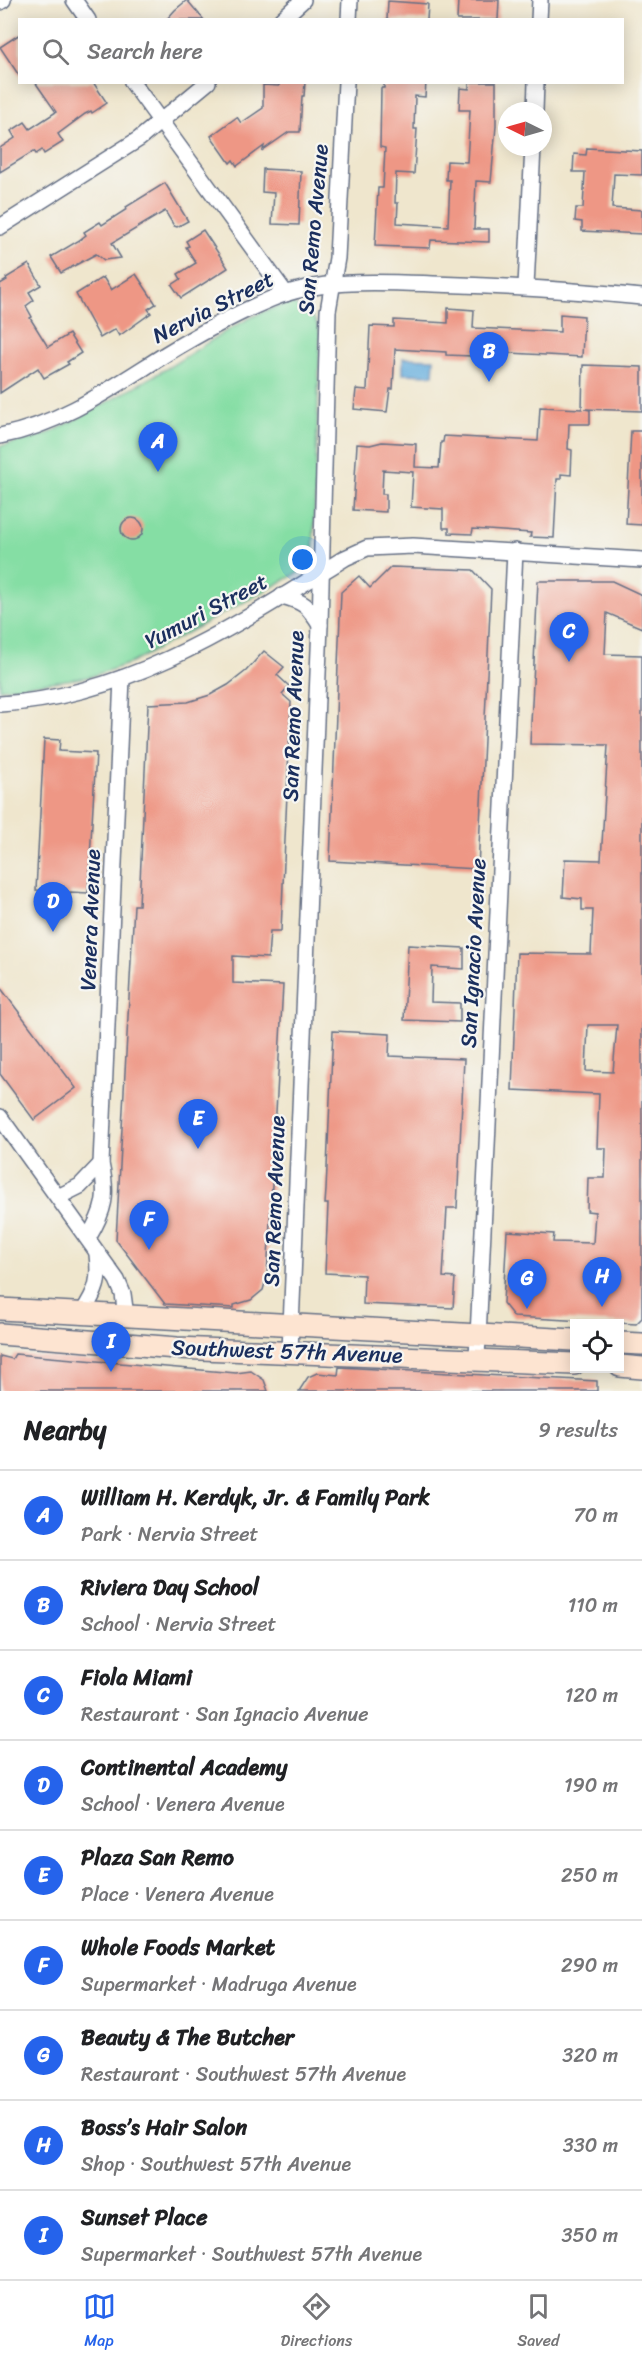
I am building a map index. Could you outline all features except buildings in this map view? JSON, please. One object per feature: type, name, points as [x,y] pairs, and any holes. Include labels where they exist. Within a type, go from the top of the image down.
[{"type":"main road","name":"Southwest 57th Avenue","points":[[0,1309],[570,1340]]},
{"type":"main road","points":[[65,1339],[116,1324],[126,1316],[155,1346]]},
{"type":"main road","name":"Southwest 57th Avenue","points":[[0,1334],[155,1346],[570,1364]]},
{"type":"main road","points":[[624,1343],[642,1344]]},
{"type":"main road","points":[[624,1366],[642,1368]]},
{"type":"street","points":[[74,0],[87,18]]},
{"type":"street","points":[[283,18],[303,0]]},
{"type":"street","points":[[349,18],[350,0]]},
{"type":"street","points":[[539,18],[540,0]]},
{"type":"street","points":[[133,84],[286,294]]},
{"type":"street","points":[[0,227],[139,139],[206,84]]},
{"type":"street","name":"San Remo Avenue","points":[[290,1351],[320,625],[328,311],[337,258],[346,84]]},
{"type":"street","points":[[535,102],[536,84]]},
{"type":"street","points":[[526,286],[533,156]]},
{"type":"street","name":"Nervia Street","points":[[0,436],[25,430],[69,412],[200,335],[252,308],[286,294],[332,284],[368,282],[526,286],[642,297]]},
{"type":"street","name":"Yumuri Street","points":[[0,704],[56,697],[122,678],[188,651],[350,555],[373,547],[435,546],[642,560]]},
{"type":"street","name":"San Ignacio Avenue","points":[[477,1358],[515,551]]},
{"type":"street","points":[[282,596],[303,603],[320,625]]},
{"type":"street","name":"Venera Avenue","points":[[88,1238],[105,1202],[106,1185],[101,1164],[122,678]]},
{"type":"street","points":[[0,1118],[117,1280],[123,1294],[126,1316]]},
{"type":"street","points":[[58,1197],[80,1186],[101,1164]]},
{"type":"street","points":[[82,1313],[96,1290],[99,1279],[97,1254]]},
{"type":"green space","points":[[293,304],[312,316],[320,336],[313,557],[309,567],[131,663],[89,677],[0,689],[0,446],[52,432],[166,369],[246,320],[279,306]]},
{"type":"water","points":[[403,358],[434,359],[433,375],[403,374]]},
{"type":"place","name":"Riviera Day School","points":[[489,382]]},
{"type":"place","name":"William H. Kerdyk, Jr. & Family Park","points":[[158,472]]},
{"type":"place","name":"Fiola Miami","points":[[569,662]]},
{"type":"place","name":"Continental Academy","points":[[53,932]]},
{"type":"place","name":"Plaza San Remo","points":[[198,1149]]},
{"type":"place","name":"Whole Foods Market","points":[[149,1250]]},
{"type":"place","name":"Boss’s Hair Salon","points":[[602,1307]]},
{"type":"place","name":"Beauty & The Butcher","points":[[527,1309]]},
{"type":"place","name":"Sunset Place","points":[[111,1372]]}]
